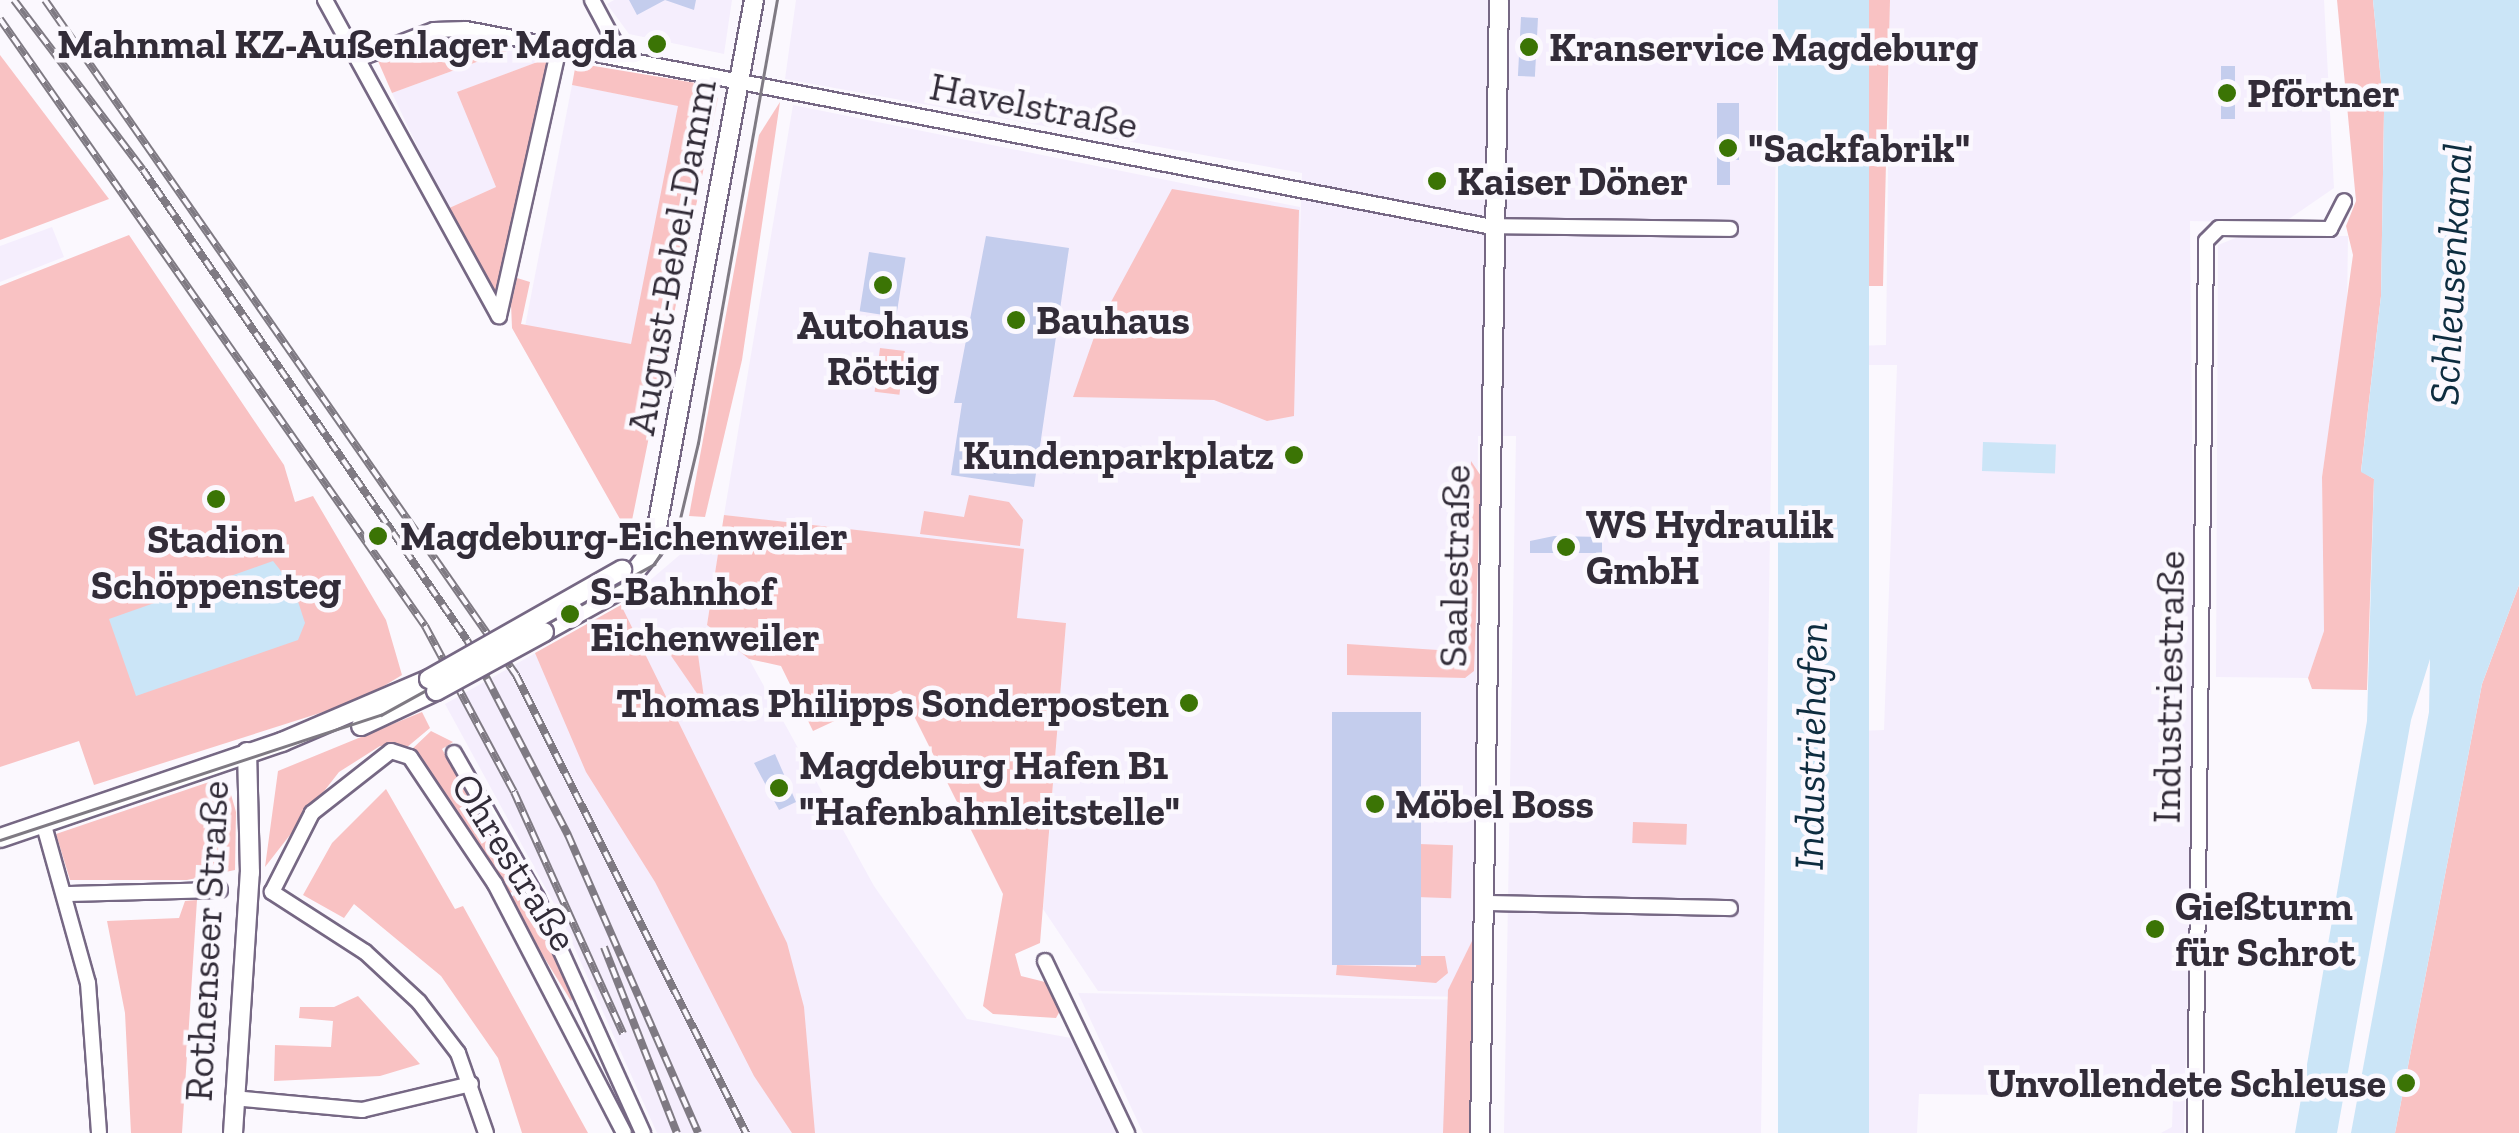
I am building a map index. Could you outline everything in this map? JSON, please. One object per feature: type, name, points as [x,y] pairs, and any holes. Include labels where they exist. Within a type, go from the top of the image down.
[{"type":"main road","name":"August-Bebel-Damm","points":[[248,752],[356,728],[632,569],[657,526],[754,0]]},
{"type":"main road","name":"Saalestraße","points":[[1480,1133],[1499,0]]},
{"type":"main road","points":[[0,838],[248,752]]},
{"type":"main road","name":"Rothenseer Straße","points":[[233,1133],[250,874],[248,752]]},
{"type":"street","points":[[326,0],[500,316],[560,47]]},
{"type":"street","points":[[592,0],[623,58]]},
{"type":"street","name":"Havelstraße","points":[[358,59],[446,28],[623,58],[1496,227],[1730,229]]},
{"type":"street","name":"Industriestraße","points":[[2196,1133],[2206,241],[2219,228],[2330,229],[2344,201]]},
{"type":"street","name":"Rothenseer Straße","points":[[405,752],[379,756],[334,790],[275,877],[276,901],[355,945],[412,995],[452,1044],[471,1084]]},
{"type":"street","name":"Ohrestraße","points":[[405,752],[495,884],[633,1132]]},
{"type":"street","name":"Ohrestraße","points":[[454,753],[585,1000],[633,1132]]},
{"type":"street","points":[[43,822],[66,894],[91,1000],[99,1133]]},
{"type":"street","points":[[66,894],[220,890]]},
{"type":"street","points":[[1484,903],[1730,908]]},
{"type":"street","points":[[1044,961],[1127,1133]]},
{"type":"street","name":"Ohrestraße","points":[[566,1008],[585,1000]]},
{"type":"street","points":[[233,1098],[362,1110],[471,1084],[486,1133]]},
{"type":"shaded area","points":[[614,0],[732,0],[724,54],[629,34],[607,4]]},
{"type":"shaded area","points":[[796,0],[1778,0],[1761,1133],[1504,1133],[1516,436],[1478,436],[1474,997],[1098,991],[1043,909],[1066,623],[1016,619],[1024,550],[724,515],[793,105],[1300,207],[1299,262],[1302,173],[785,79]]},
{"type":"shaded area","points":[[1869,0],[1890,0],[1883,286],[1865,286]]},
{"type":"shaded area","points":[[1890,0],[2324,0],[2334,188],[2283,223],[2190,221],[2195,732],[2184,1133],[2161,1133],[2172,1127],[2173,1097],[1919,1094],[1917,1133],[1850,1133],[1857,731],[1884,730],[1897,365],[1851,365],[1852,346],[1886,345]]},
{"type":"shaded area","points":[[2337,0],[2373,0],[2384,112],[2381,296],[2361,471],[2374,479],[2367,690],[2312,689],[2308,678],[2324,631],[2322,477],[2353,255],[2346,226],[2356,201]]},
{"type":"shaded area","points":[[443,36],[512,49],[392,93],[378,61]]},
{"type":"shaded area","points":[[512,49],[548,58],[458,92],[496,187],[447,209],[392,93]]},
{"type":"shaded area","points":[[0,55],[109,199],[0,240]]},
{"type":"shaded area","points":[[548,58],[502,296],[491,296],[447,209],[496,187],[457,92]]},
{"type":"shaded area","points":[[576,63],[696,83],[718,98],[629,535],[512,328],[511,304],[517,278],[530,282],[521,324],[631,344],[678,106],[572,85]]},
{"type":"shaded area","points":[[572,85],[679,106],[632,346],[525,325]]},
{"type":"shaded area","points":[[780,102],[742,360],[705,517],[689,516],[759,135]]},
{"type":"shaded area","points":[[1172,189],[1299,210],[1294,416],[1267,421],[1214,400],[1073,397],[1098,326]]},
{"type":"shaded area","points":[[52,227],[64,257],[0,282],[0,246]]},
{"type":"shaded area","points":[[129,235],[284,465],[295,502],[313,496],[386,620],[402,675],[361,700],[94,785],[79,741],[0,767],[0,286]]},
{"type":"shaded area","points":[[2348,236],[2347,312],[2322,477],[2324,631],[2308,678],[2216,677],[2218,245],[2238,237]]},
{"type":"shaded area","points":[[880,348],[905,351],[899,395],[875,392]]},
{"type":"shaded area","points":[[1471,461],[1481,476],[1474,671],[1465,678],[1347,675],[1347,644],[1468,652]]},
{"type":"shaded area","points":[[969,495],[1009,502],[1023,520],[1020,546],[920,534],[924,511],[964,517]]},
{"type":"shaded area","points":[[724,515],[1024,549],[1017,618],[1066,623],[1040,943],[1015,954],[1021,976],[1045,982],[1061,1009],[1056,1018],[993,1014],[983,1006],[1003,894],[901,690],[813,731],[781,666],[749,659],[707,625]]},
{"type":"shaded area","points":[[696,541],[719,549],[707,625],[749,659],[874,886],[967,1019],[1077,1039],[1121,1133],[657,1133],[558,911],[445,704],[621,605]]},
{"type":"shaded area","points":[[2519,585],[2519,1133],[2395,1133],[2482,684]]},
{"type":"shaded area","points":[[621,605],[787,943],[804,1007],[815,1133],[792,1133],[754,1076],[655,882],[586,772],[535,653]]},
{"type":"shaded area","points":[[695,633],[705,705],[665,647]]},
{"type":"shaded area","points":[[422,712],[430,728],[406,748],[380,746],[339,772],[265,867],[278,771]]},
{"type":"shaded area","points":[[431,731],[453,742],[442,749],[522,887],[506,895],[410,751]]},
{"type":"shaded area","points":[[215,780],[228,784],[236,812],[235,870],[187,880],[70,880],[56,834]]},
{"type":"shaded area","points":[[386,789],[455,909],[463,906],[588,1133],[522,1133],[498,1058],[441,976],[354,904],[344,918],[303,895],[332,843]]},
{"type":"shaded area","points":[[1633,822],[1687,824],[1686,845],[1632,843]]},
{"type":"shaded area","points":[[1419,844],[1453,845],[1451,898],[1417,897]]},
{"type":"shaded area","points":[[524,889],[574,995],[571,1001],[508,899]]},
{"type":"shaded area","points":[[197,900],[182,1133],[131,1133],[125,1013],[107,921],[179,918],[185,901]]},
{"type":"shaded area","points":[[1473,939],[1474,1133],[1443,1133],[1448,990]]},
{"type":"shaded area","points":[[1417,956],[1445,956],[1448,973],[1436,983],[1336,975],[1337,965],[1416,967]]},
{"type":"shaded area","points":[[1078,993],[1473,1000],[1471,1133],[1143,1133]]},
{"type":"shaded area","points":[[358,996],[420,1064],[380,1076],[274,1081],[275,1045],[331,1047],[333,1021],[299,1018],[300,1007],[334,1007]]},
{"type":"water","name":"Industriehafen","points":[[1778,0],[1869,0],[1869,1133],[1778,1133]]},
{"type":"water","name":"Schleusenkanal","points":[[2373,0],[2519,0],[2519,585],[2482,684],[2395,1133],[2351,1133],[2429,712],[2430,659],[2411,720],[2337,1133],[2295,1133],[2367,721],[2374,479],[2361,472],[2381,296],[2384,112]]},
{"type":"water","points":[[1983,442],[2056,445],[2055,474],[1982,471]]},
{"type":"water","points":[[273,561],[293,586],[305,623],[298,640],[136,696],[109,619]]},
{"type":"building","points":[[629,0],[665,0],[637,15]]},
{"type":"building","points":[[665,0],[696,0],[694,10]]},
{"type":"building","name":"Kranservice Magdeburg","points":[[1521,17],[1538,18],[1535,77],[1518,76]]},
{"type":"building","name":"Pförtner","points":[[2221,66],[2235,66],[2235,119],[2221,119]]},
{"type":"building","name":"\"Sackfabrik\"","points":[[1717,103],[1739,103],[1739,160],[1730,159],[1730,185],[1717,185]]},
{"type":"building","name":"Bauhaus","points":[[986,236],[1069,248],[1034,487],[951,475],[962,403],[954,403]]},
{"type":"building","name":"Autohaus Röttig","points":[[869,252],[906,258],[896,317],[860,311]]},
{"type":"building","name":"WS Hydraulik GmbH","points":[[1554,536],[1602,537],[1602,553],[1530,553],[1530,541]]},
{"type":"building","name":"Möbel Boss","points":[[1332,712],[1421,712],[1421,965],[1332,965]]},
{"type":"building","name":"Magdeburg Hafen B1 \"Hafenbahnleitstelle\"","points":[[775,754],[796,802],[779,810],[754,763]]},
{"type":"tram line","points":[[0,840],[381,715],[654,564],[678,527],[698,443],[777,0]]},
{"type":"railway","points":[[14,0],[143,170],[467,640],[568,835],[698,1133]]},
{"type":"railway","points":[[45,0],[516,675],[746,1133]]},
{"type":"railway","points":[[0,19],[425,626],[514,792],[623,1033]]},
{"type":"railway","points":[[604,947],[677,1133]]},
{"type":"place","name":"Mahnmal KZ-Außenlager Magda","points":[[657,44]]},
{"type":"place","name":"Kranservice Magdeburg","points":[[1529,47]]},
{"type":"place","name":"Pförtner","points":[[2227,93]]},
{"type":"place","name":"\"Sackfabrik\"","points":[[1728,148]]},
{"type":"place","name":"Kaiser Döner","points":[[1437,181]]},
{"type":"place","name":"Autohaus Röttig","points":[[883,285]]},
{"type":"place","name":"Bauhaus","points":[[1016,320]]},
{"type":"place","name":"Kundenparkplatz","points":[[1294,455]]},
{"type":"place","name":"Stadion Schöppensteg","points":[[216,499]]},
{"type":"place","name":"Magdeburg-Eichenweiler","points":[[378,536]]},
{"type":"place","name":"WS Hydraulik GmbH","points":[[1566,547]]},
{"type":"place","name":"S-Bahnhof Eichenweiler","points":[[570,614]]},
{"type":"place","name":"Thomas Philipps Sonderposten","points":[[1189,703]]},
{"type":"place","name":"Magdeburg Hafen B1 \"Hafenbahnleitstelle\"","points":[[779,788]]},
{"type":"place","name":"Möbel Boss","points":[[1375,804]]},
{"type":"place","name":"Gießturm für Schrot","points":[[2155,929]]},
{"type":"place","name":"Unvollendete Schleuse","points":[[2406,1083]]}]
